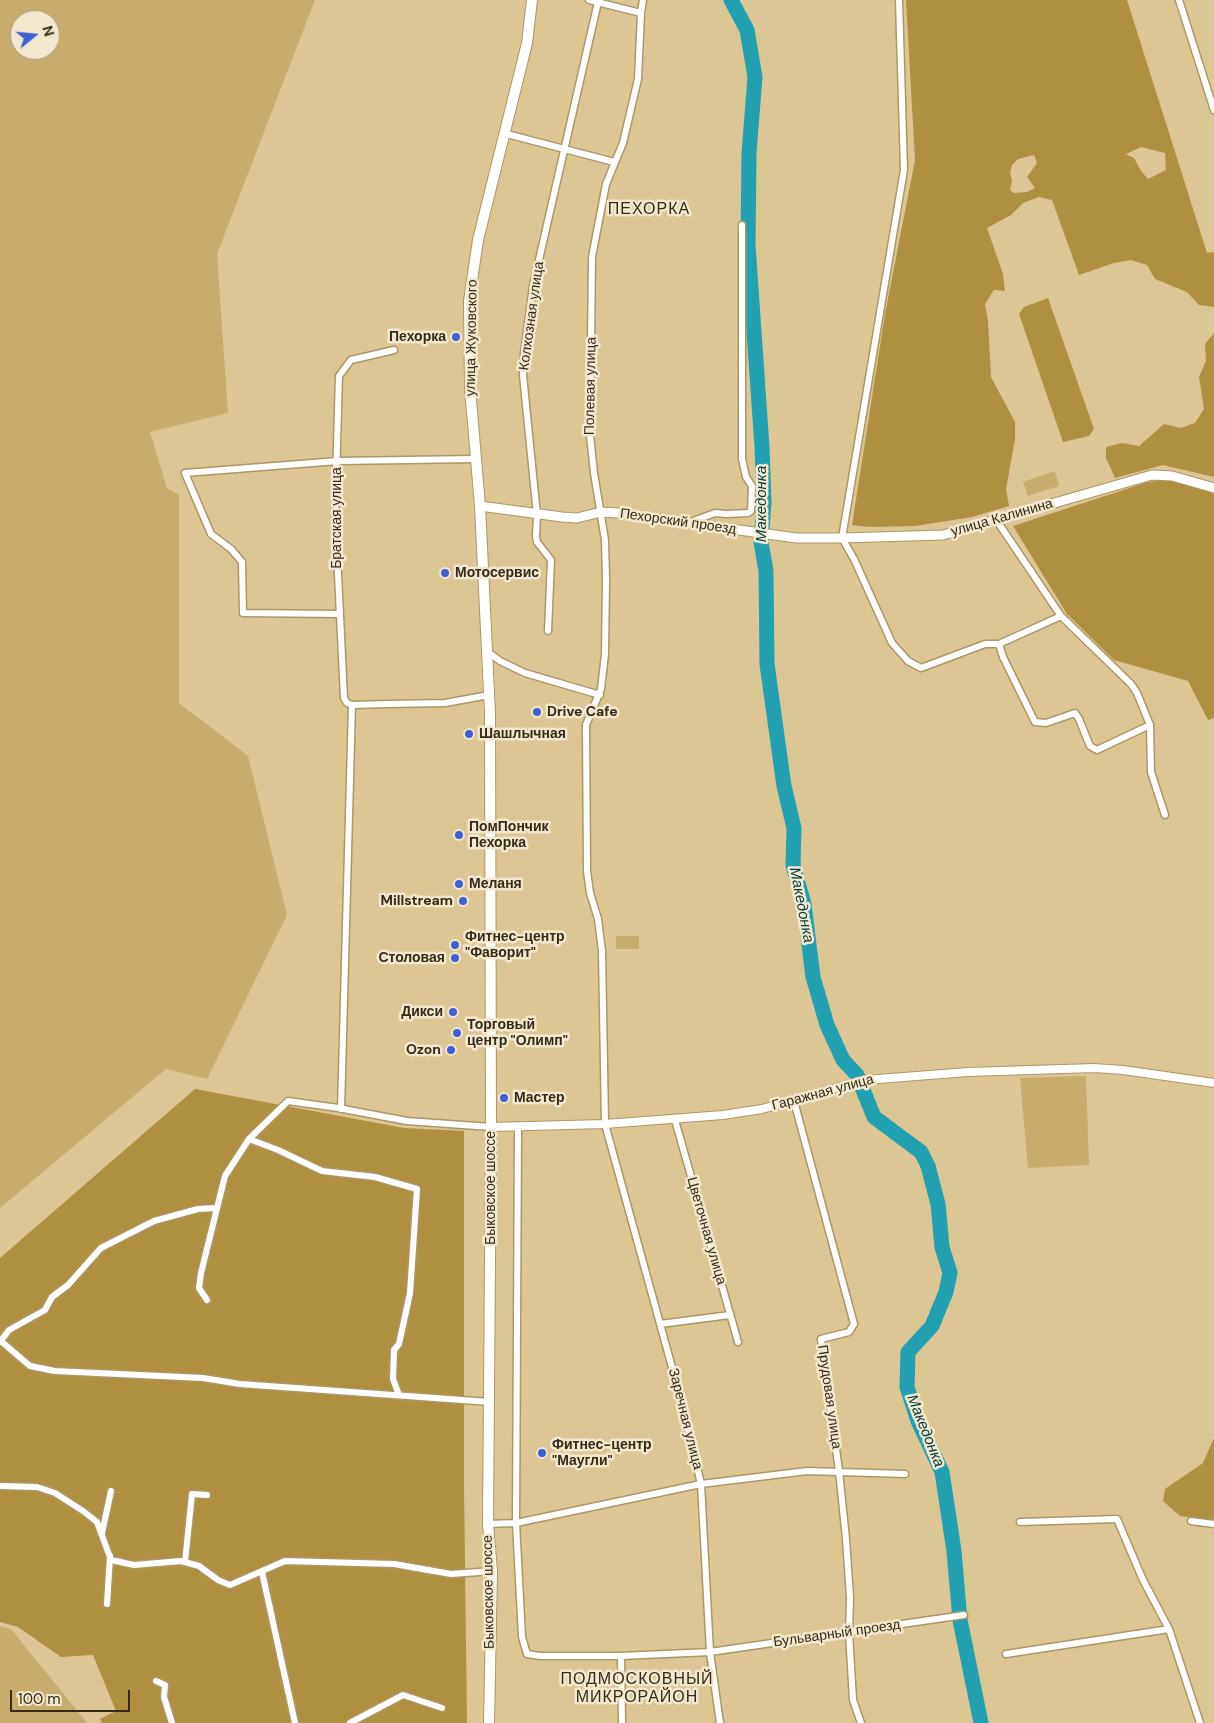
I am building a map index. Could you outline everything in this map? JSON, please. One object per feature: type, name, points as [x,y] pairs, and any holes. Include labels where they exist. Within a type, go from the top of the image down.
[{"type":"main road","name":"улица Жуковского","points":[[488,652],[480,506],[470,388],[470,301],[478,240],[503,133],[527,43],[532,0]]},
{"type":"main road","name":"улица Калинина","points":[[755,532],[796,538],[943,535],[1152,475],[1172,476],[1214,488]]},
{"type":"main road","points":[[480,506],[577,518],[601,512]]},
{"type":"main road","name":"Пехорский проезд","points":[[601,512],[755,532]]},
{"type":"main road","name":"Быковское шоссе","points":[[488,652],[490,695],[491,1127],[488,1524],[492,1570],[488,1723]]},
{"type":"street","points":[[589,0],[641,13]]},
{"type":"street","name":"Полевая улица","points":[[605,1124],[602,951],[598,919],[590,893],[587,871],[586,725],[600,695],[605,654],[606,579],[601,512],[590,434],[589,401],[592,354],[590,300],[595,235],[606,184],[622,143],[638,79],[643,0]]},
{"type":"street","points":[[899,0],[904,170],[842,538],[854,559],[892,643],[908,661],[922,668],[985,644],[1000,644],[1061,616]]},
{"type":"street","points":[[1179,0],[1214,110]]},
{"type":"street","name":"Колхозная улица","points":[[548,631],[551,560],[537,542],[537,514],[523,375],[524,353],[533,286],[598,2]]},
{"type":"street","points":[[503,133],[614,162]]},
{"type":"street","points":[[688,523],[715,512],[748,514],[751,511],[752,486],[746,477],[742,459],[742,225]]},
{"type":"street","points":[[394,350],[351,360],[339,376],[338,461],[475,459]]},
{"type":"street","name":"Братская улица","points":[[339,614],[243,614],[242,562],[231,549],[211,534],[185,473],[338,461],[335,512],[339,614],[344,698],[347,703],[352,705]]},
{"type":"street","points":[[997,521],[1061,616],[1131,684],[1150,725],[1151,772],[1165,816]]},
{"type":"street","points":[[1000,644],[1003,657],[1035,722],[1046,723],[1069,714],[1075,714],[1090,746],[1096,750],[1150,725]]},
{"type":"street","points":[[488,652],[500,661],[525,673],[600,695]]},
{"type":"street","points":[[342,1109],[352,705],[445,702],[490,695]]},
{"type":"street","name":"Гаражная улица","points":[[491,1127],[675,1120],[762,1109],[865,1080],[968,1072],[1094,1068],[1123,1070],[1214,1083]]},
{"type":"street","points":[[207,1300],[199,1288],[226,1176],[248,1139],[288,1101],[407,1120],[491,1127]]},
{"type":"street","name":"Прудовая улица","points":[[794,1101],[854,1324],[849,1332],[820,1339],[839,1471],[850,1597],[849,1633],[853,1700],[861,1723]]},
{"type":"street","name":"Цветочная улица","points":[[675,1120],[738,1342]]},
{"type":"street","name":"Заречная улица","points":[[605,1124],[660,1324],[701,1484],[710,1652],[720,1723]]},
{"type":"street","points":[[516,1522],[518,1126]]},
{"type":"street","points":[[248,1139],[278,1150],[322,1171],[375,1177],[416,1189],[410,1293],[399,1344],[394,1350],[393,1379],[398,1395]]},
{"type":"street","points":[[217,1208],[198,1209],[154,1221],[100,1248],[68,1285],[52,1297],[45,1310],[9,1330],[1,1342],[30,1366],[55,1371],[203,1378],[240,1384],[490,1402]]},
{"type":"street","points":[[660,1324],[730,1315]]},
{"type":"street","points":[[488,1524],[516,1522],[701,1484],[808,1471],[905,1474]]},
{"type":"street","points":[[0,1486],[37,1487],[55,1493],[97,1522],[112,1560],[134,1565],[185,1562],[199,1566],[218,1580],[230,1585],[285,1561],[394,1564],[451,1574],[492,1570]]},
{"type":"street","points":[[102,1533],[111,1491]]},
{"type":"street","points":[[185,1562],[192,1494],[207,1495]]},
{"type":"street","points":[[1020,1522],[1117,1520],[1143,1580],[1169,1629],[1200,1723]]},
{"type":"street","points":[[1192,1521],[1214,1524]]},
{"type":"street","name":"Бульварный проезд","points":[[516,1522],[522,1637],[527,1654],[540,1656],[621,1656],[710,1652],[964,1615]]},
{"type":"street","points":[[108,1604],[110,1554]]},
{"type":"street","points":[[262,1572],[295,1723]]},
{"type":"street","points":[[1006,1654],[1169,1629]]},
{"type":"street","points":[[621,1656],[622,1723]]},
{"type":"street","points":[[156,1681],[165,1685],[164,1697],[172,1723]]},
{"type":"street","points":[[350,1723],[402,1694],[442,1708]]},
{"type":"shaded area","points":[[0,0],[315,0],[217,254],[228,413],[150,432],[167,488],[179,495],[179,703],[248,756],[287,915],[207,1079],[166,1069],[0,1208]]},
{"type":"shaded area","points":[[906,0],[1127,0],[1207,253],[1214,252],[1214,307],[1199,305],[1187,292],[1155,279],[1147,265],[1131,260],[1114,263],[1079,275],[1052,200],[1039,197],[1023,203],[1011,215],[987,228],[1003,274],[1005,291],[994,290],[985,304],[988,321],[991,377],[1015,422],[1015,439],[1006,489],[1009,506],[972,517],[915,526],[868,527],[852,525],[885,314],[915,160]],"holes":[[[1141,147],[1165,153],[1166,170],[1148,179],[1134,158],[1126,154]],[[1034,155],[1037,163],[1027,177],[1035,188],[1027,192],[1014,193],[1010,190],[1012,165],[1018,159]]]},
{"type":"shaded area","points":[[1048,298],[1094,429],[1089,436],[1063,442],[1019,314],[1024,307]]},
{"type":"shaded area","points":[[1214,333],[1214,477],[1163,465],[1115,478],[1106,458],[1106,447],[1122,443],[1139,446],[1164,424],[1181,428],[1195,423],[1204,409],[1199,377],[1206,361],[1205,344]]},
{"type":"shaded area","points":[[1055,471],[1059,486],[1028,496],[1023,482]]},
{"type":"shaded area","points":[[1168,479],[1214,492],[1214,718],[1208,720],[1188,681],[1114,660],[1067,614],[1013,526],[1148,482]]},
{"type":"shaded area","points":[[616,936],[639,936],[639,949],[616,949]]},
{"type":"shaded area","points":[[1086,1076],[1089,1165],[1028,1168],[1020,1078]]},
{"type":"shaded area","points":[[195,1089],[404,1128],[464,1131],[464,1488],[467,1723],[102,1723],[100,1719],[116,1711],[93,1655],[61,1657],[18,1627],[0,1622],[0,1258]]},
{"type":"shaded area","points":[[1214,1438],[1214,1520],[1180,1516],[1163,1501],[1165,1489],[1203,1463]]},
{"type":"shaded area","points":[[0,1626],[11,1629],[87,1723],[0,1723]]},
{"type":"waterway","name":"Македонка","points":[[731,0],[747,30],[755,77],[749,153],[748,245],[762,447],[764,502],[761,542],[766,571],[767,664],[784,786],[794,828],[793,865],[804,904],[813,977],[827,1025],[843,1060],[857,1075],[874,1117],[921,1152],[928,1166],[938,1204],[942,1247],[950,1273],[946,1292],[932,1326],[908,1352],[907,1387],[918,1421],[942,1472],[954,1551],[960,1620],[981,1723]]},
{"type":"place","name":"Пехорка","points":[[456,337]]},
{"type":"place","name":"Мотосервис","points":[[445,573]]},
{"type":"place","name":"Drive Cafe","points":[[537,712]]},
{"type":"place","name":"Шашлычная","points":[[469,734]]},
{"type":"place","name":"ПомПончик Пехорка","points":[[459,835]]},
{"type":"place","name":"Меланя","points":[[459,884]]},
{"type":"place","name":"Millstream","points":[[463,901]]},
{"type":"place","name":"Фитнес-центр \"Фаворит\"","points":[[455,945]]},
{"type":"place","name":"Столовая","points":[[455,958]]},
{"type":"place","name":"Дикси","points":[[453,1012]]},
{"type":"place","name":"Торговый центр \"Олимп\"","points":[[457,1033]]},
{"type":"place","name":"Ozon","points":[[451,1050]]},
{"type":"place","name":"Мастер","points":[[504,1098]]},
{"type":"place","name":"Фитнес-центр \"Маугли\"","points":[[542,1453]]},
{"type":"district","name":"ПЕХОРКА","points":[[649,210]]},
{"type":"district","name":"ПОДМОСКОВНЫЙ МИКРОРАЙОН","points":[[637,1689]]}]
